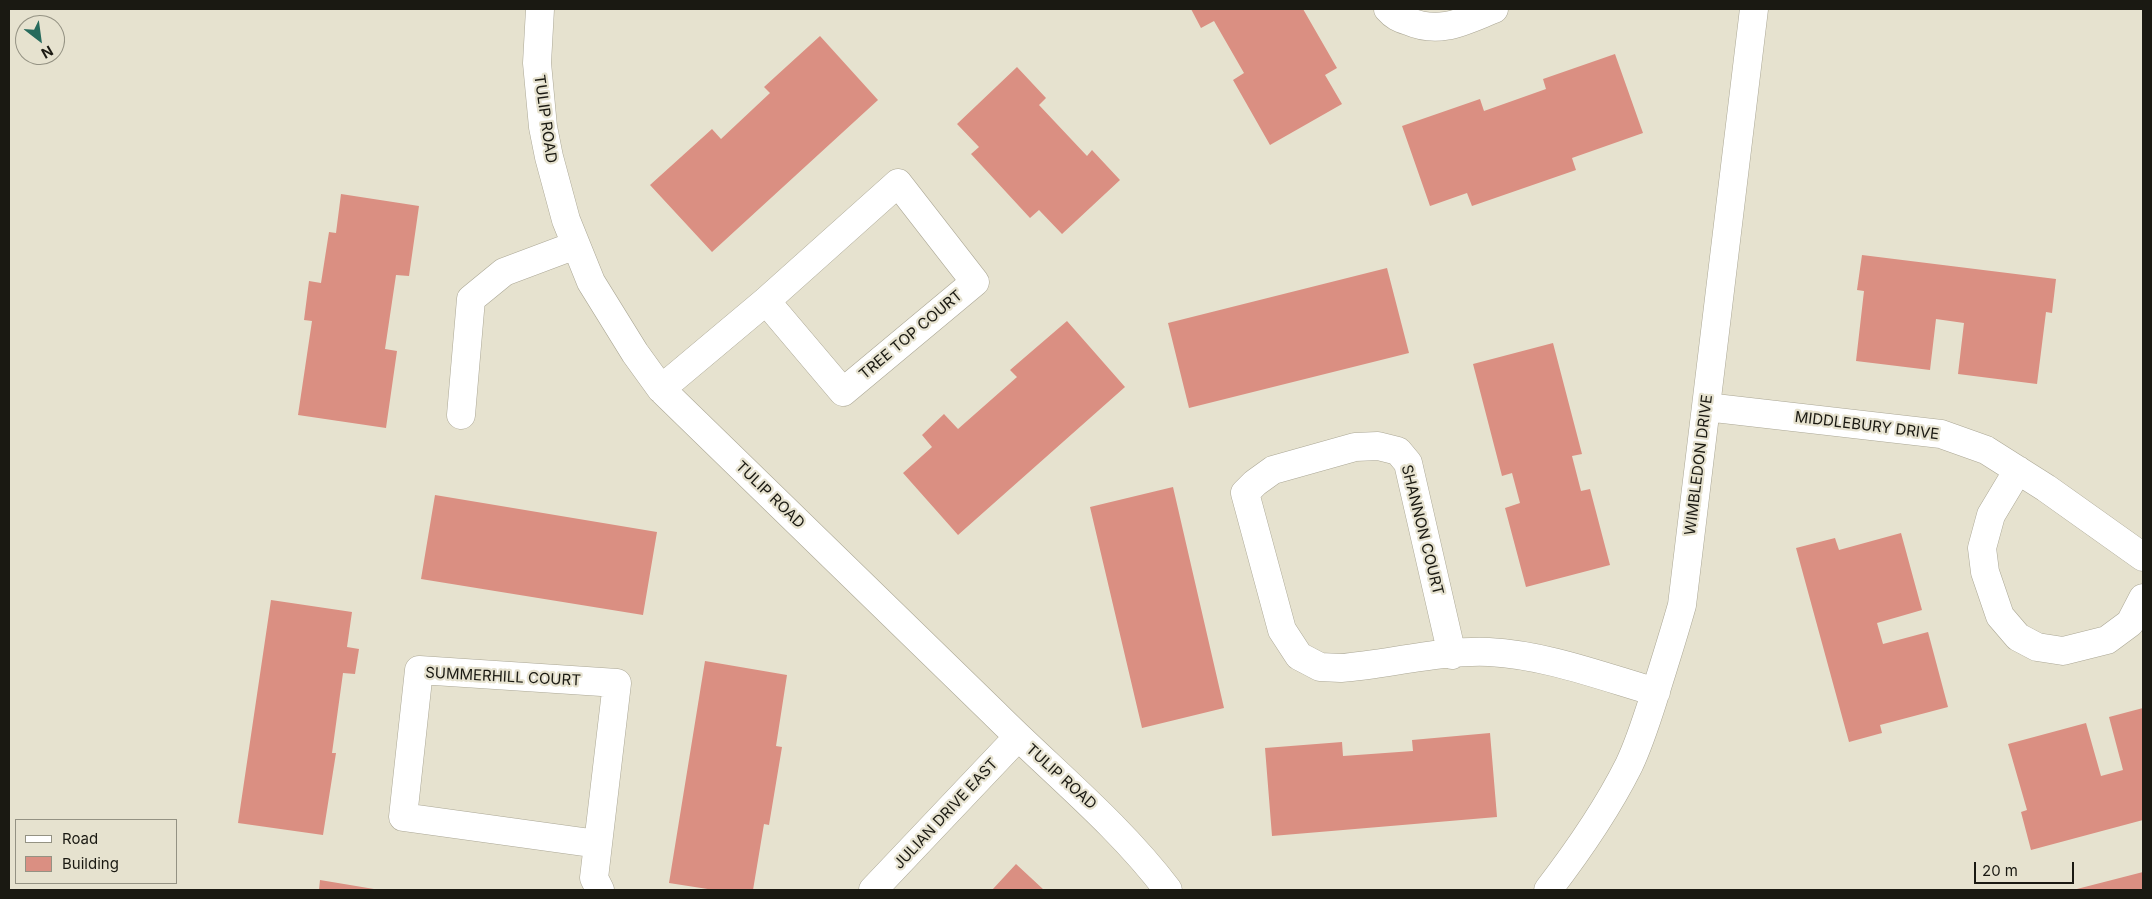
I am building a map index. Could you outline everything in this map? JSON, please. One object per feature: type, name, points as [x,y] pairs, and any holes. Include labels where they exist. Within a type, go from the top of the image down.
[{"type":"street","name":"TULIP ROAD","points":[[540,9],[537,63],[543,127],[549,158],[566,220],[591,282],[635,352],[662,389],[1018,737],[1100,812],[1146,860],[1168,890]]},
{"type":"street","points":[[1388,9],[1394,16],[1422,27],[1442,28],[1494,9]]},
{"type":"street","name":"WIMBLEDON DRIVE","points":[[1548,890],[1573,858],[1614,793],[1641,737],[1667,659],[1682,605],[1754,9]]},
{"type":"street","name":"TREE TOP COURT","points":[[662,389],[766,301],[898,183],[975,282],[843,392],[766,301]]},
{"type":"street","points":[[462,415],[471,299],[504,272],[576,245]]},
{"type":"street","name":"MIDDLEBURY DRIVE","points":[[1706,407],[1940,434],[1986,450],[2046,488],[2143,558]]},
{"type":"street","name":"SHANNON COURT","points":[[1452,655],[1408,462],[1398,451],[1378,446],[1355,447],[1274,470],[1255,483],[1245,493],[1282,630],[1299,656],[1320,666],[1341,668],[1487,652],[1519,655],[1563,665],[1656,692]]},
{"type":"street","points":[[2018,470],[1991,515],[1982,548],[1985,572],[2000,616],[2018,637],[2037,647],[2062,650],[2107,640],[2130,623],[2143,598]]},
{"type":"street","name":"SUMMERHILL COURT","points":[[598,844],[403,817],[419,670],[617,683],[594,878],[600,890]]},
{"type":"street","name":"JULIAN DRIVE EAST","points":[[873,890],[1018,737]]},
{"type":"building","points":[[1191,9],[1303,9],[1337,68],[1325,75],[1342,104],[1270,145],[1233,80],[1244,73],[1214,21],[1201,28]]},
{"type":"building","points":[[820,36],[878,100],[712,252],[650,185],[712,129],[721,139],[770,93],[764,87]]},
{"type":"building","points":[[1615,54],[1643,133],[1572,158],[1576,170],[1472,206],[1467,193],[1430,206],[1402,126],[1480,99],[1484,111],[1546,89],[1543,79]]},
{"type":"building","points":[[1017,67],[1046,98],[1039,105],[1087,156],[1092,150],[1120,180],[1062,234],[1039,210],[1030,218],[971,154],[979,147],[957,124]]},
{"type":"building","points":[[341,194],[419,206],[409,276],[396,275],[385,349],[397,351],[386,428],[298,415],[312,321],[304,320],[309,281],[321,283],[329,232],[336,233]]},
{"type":"building","points":[[1862,255],[2056,279],[2052,313],[2046,312],[2037,384],[1958,374],[1964,323],[1936,319],[1930,370],[1856,361],[1864,291],[1857,290]]},
{"type":"building","points":[[1387,268],[1409,353],[1189,408],[1168,323]]},
{"type":"building","points":[[1067,321],[1125,387],[958,535],[903,473],[932,447],[922,435],[944,414],[958,429],[1017,377],[1010,370]]},
{"type":"building","points":[[1553,343],[1582,454],[1572,456],[1581,491],[1590,489],[1610,565],[1526,587],[1505,508],[1520,503],[1512,473],[1502,476],[1473,364]]},
{"type":"building","points":[[1173,487],[1224,708],[1142,728],[1090,507]]},
{"type":"building","points":[[435,495],[657,532],[643,615],[421,579]]},
{"type":"building","points":[[1901,533],[1922,610],[1877,623],[1883,644],[1928,632],[1948,707],[1880,725],[1882,733],[1849,742],[1796,548],[1835,538],[1839,550]]},
{"type":"building","points":[[271,600],[352,612],[347,647],[359,649],[355,674],[343,673],[332,753],[336,753],[323,835],[238,823]]},
{"type":"building","points":[[705,661],[787,675],[776,746],[782,747],[769,825],[764,824],[753,890],[714,890],[669,883]]},
{"type":"building","points":[[2143,708],[2143,820],[2031,850],[2021,812],[2027,810],[2008,744],[2086,723],[2101,776],[2123,770],[2109,717]]},
{"type":"building","points":[[1490,733],[1497,817],[1272,836],[1265,748],[1342,742],[1343,756],[1413,751],[1412,740]]},
{"type":"building","points":[[1016,864],[1044,890],[992,890]]},
{"type":"building","points":[[2143,872],[2143,890],[2073,890]]},
{"type":"building","points":[[320,880],[374,889],[374,890],[319,890]]}]
